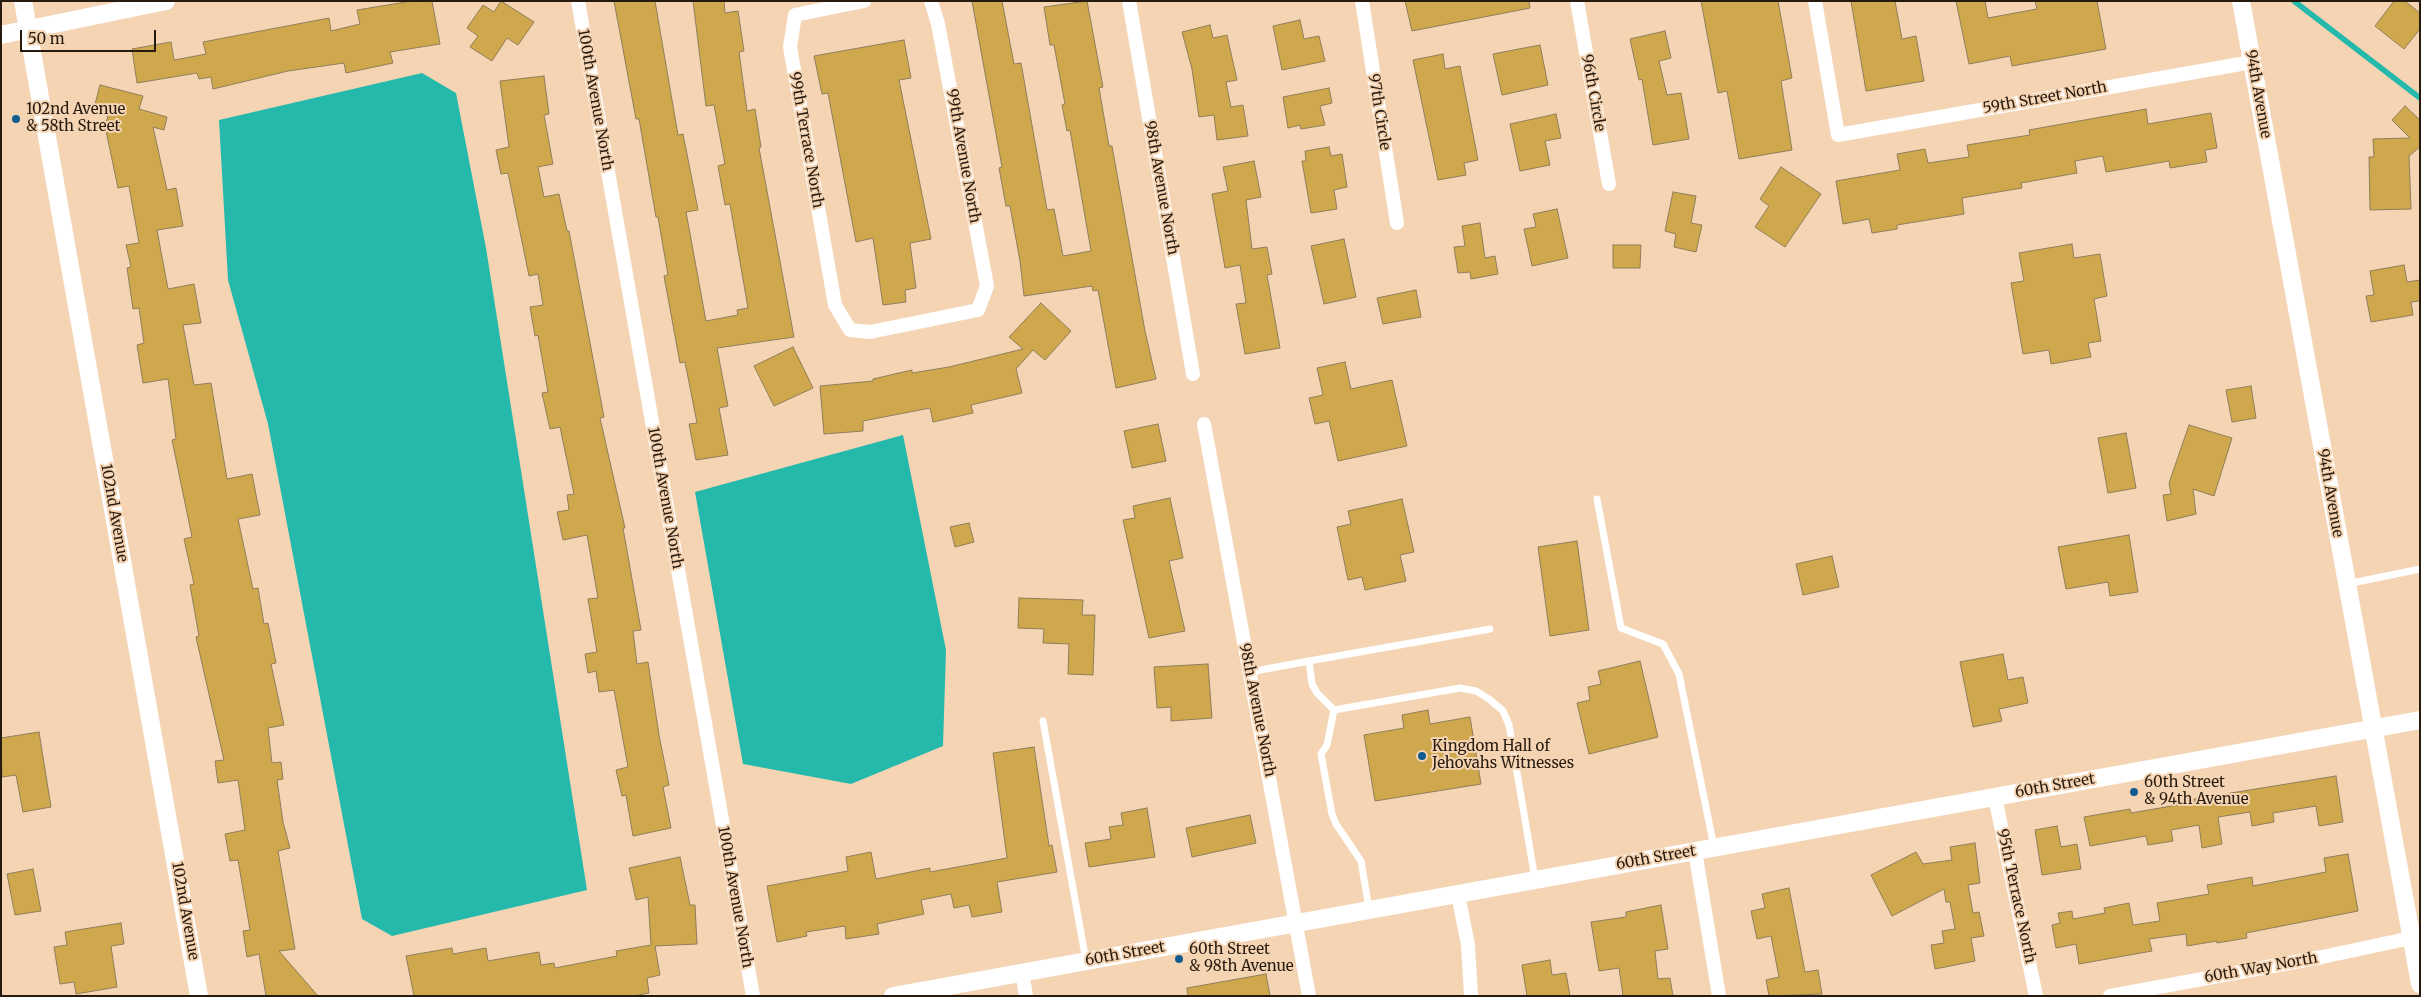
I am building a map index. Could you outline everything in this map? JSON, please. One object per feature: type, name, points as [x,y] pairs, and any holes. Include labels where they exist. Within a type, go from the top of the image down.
[{"type":"street","name":"102nd Avenue","points":[[23,1],[200,996]]},
{"type":"street","points":[[1,35],[166,1]]},
{"type":"street","name":"100th Avenue North","points":[[578,1],[753,996]]},
{"type":"street","name":"99th Terrace North","points":[[850,330],[835,305],[790,47],[795,15],[839,4],[864,1]]},
{"type":"street","name":"99th Avenue North","points":[[850,330],[870,332],[978,310],[986,286],[938,24],[931,1]]},
{"type":"street","name":"98th Avenue North","points":[[1129,1],[1193,374]]},
{"type":"street","name":"97th Circle","points":[[1362,1],[1397,223]]},
{"type":"street","name":"96th Circle","points":[[1577,1],[1609,184]]},
{"type":"street","name":"59th Street North","points":[[1814,1],[1838,135],[2252,62]]},
{"type":"street","name":"94th Avenue","points":[[2241,1],[2420,984]]},
{"type":"street","name":"98th Avenue North","points":[[1204,424],[1309,996]]},
{"type":"street","name":"60th Street","points":[[893,996],[2420,720]]},
{"type":"street","name":"95th Terrace North","points":[[1995,797],[2036,996]]},
{"type":"street","points":[[1695,851],[1719,996]]},
{"type":"street","points":[[1458,894],[1468,945],[1471,996]]},
{"type":"street","name":"60th Way North","points":[[2110,996],[2322,957],[2411,938]]},
{"type":"street","points":[[1022,972],[1026,996]]},
{"type":"lane","points":[[1596,499],[1621,628],[1663,644],[1679,674],[1714,848]]},
{"type":"lane","points":[[2346,584],[2420,569]]},
{"type":"lane","points":[[1250,672],[1490,629]]},
{"type":"lane","points":[[1309,661],[1312,684],[1317,693],[1334,710]]},
{"type":"lane","points":[[1334,710],[1460,688],[1476,690],[1496,705],[1503,712],[1509,725],[1535,880]]},
{"type":"lane","points":[[1334,710],[1327,745],[1321,754],[1332,814],[1336,824],[1361,860],[1369,910]]},
{"type":"lane","points":[[1043,721],[1086,961]]},
{"type":"water","points":[[422,73],[456,93],[486,248],[587,890],[392,936],[362,919],[268,424],[228,280],[219,120]]},
{"type":"water","points":[[903,435],[946,650],[943,746],[851,784],[743,764],[695,492]]},
{"type":"building","points":[[412,1],[432,1],[440,44],[390,52],[393,63],[346,73],[344,63],[288,71],[213,89],[211,77],[199,79],[197,73],[137,83],[132,49],[171,42],[174,60],[206,54],[203,42],[329,18],[331,31],[360,24],[357,10]]},
{"type":"building","points":[[501,1],[534,22],[518,45],[507,38],[492,61],[470,47],[478,36],[467,28],[483,5],[494,12]]},
{"type":"building","points":[[614,1],[655,1],[678,135],[683,134],[698,210],[686,212],[706,321],[738,315],[737,310],[748,308],[730,204],[725,205],[718,166],[725,164],[714,105],[706,106],[693,1],[724,1],[725,13],[738,11],[744,51],[739,52],[747,111],[755,109],[761,147],[759,148],[794,337],[717,348],[728,406],[719,408],[728,455],[696,460],[689,424],[697,423],[685,362],[680,363],[664,276],[668,275],[658,217],[656,217],[639,119],[636,119]]},
{"type":"building","points":[[972,1],[1002,1],[1014,64],[1021,63],[1047,210],[1054,209],[1063,256],[1091,251],[1070,130],[1067,131],[1062,105],[1065,104],[1054,45],[1050,45],[1044,7],[1087,1],[1103,87],[1099,88],[1109,146],[1112,146],[1145,331],[1156,379],[1116,388],[1098,290],[1093,291],[1092,286],[1024,296],[1010,206],[1006,206],[999,168],[1002,167]]},
{"type":"building","points":[[1405,1],[1529,1],[1530,8],[1412,31]]},
{"type":"building","points":[[1701,1],[1778,1],[1792,78],[1781,81],[1792,150],[1739,159],[1727,91],[1718,93]]},
{"type":"building","points":[[1851,1],[1895,1],[1902,39],[1916,36],[1924,81],[1866,91]]},
{"type":"building","points":[[1956,1],[1985,1],[1988,18],[2037,9],[2035,1],[2097,1],[2106,49],[2012,66],[2010,56],[1969,64]]},
{"type":"building","points":[[2394,1],[2405,1],[2420,13],[2420,29],[2404,49],[2375,26]]},
{"type":"building","points":[[1300,20],[1304,39],[1319,36],[1325,61],[1282,70],[1273,26]]},
{"type":"building","points":[[1210,25],[1213,38],[1227,35],[1237,80],[1226,82],[1231,107],[1243,105],[1248,136],[1217,140],[1214,115],[1199,117],[1192,69],[1182,32]]},
{"type":"building","points":[[1665,31],[1671,58],[1659,61],[1667,95],[1681,93],[1689,139],[1653,145],[1642,79],[1639,80],[1630,39]]},
{"type":"building","points":[[904,40],[911,78],[899,80],[931,239],[910,243],[916,288],[905,290],[906,302],[883,305],[873,238],[856,242],[828,93],[822,94],[814,56]]},
{"type":"building","points":[[1540,45],[1548,85],[1502,95],[1493,54]]},
{"type":"building","points":[[1443,54],[1445,69],[1460,66],[1478,160],[1464,163],[1466,175],[1438,180],[1413,60]]},
{"type":"building","points":[[544,76],[549,114],[544,115],[553,164],[538,167],[544,197],[559,194],[567,231],[569,231],[604,417],[600,418],[625,528],[623,528],[641,630],[633,631],[637,664],[648,662],[669,785],[663,787],[671,828],[633,836],[626,795],[622,796],[616,770],[628,767],[614,690],[599,692],[596,671],[588,673],[585,654],[597,652],[588,599],[598,598],[587,535],[563,540],[557,512],[569,510],[567,495],[574,494],[560,427],[550,429],[542,393],[548,392],[538,335],[535,336],[530,307],[543,305],[538,274],[529,276],[508,173],[501,174],[496,150],[509,147],[500,81]]},
{"type":"building","points":[[100,85],[143,96],[139,109],[167,117],[164,130],[153,127],[167,190],[176,188],[183,226],[157,230],[168,289],[194,284],[201,323],[183,325],[194,385],[211,383],[227,479],[252,474],[260,515],[238,519],[253,589],[258,588],[264,624],[268,623],[276,663],[271,664],[284,725],[268,728],[272,763],[281,762],[283,779],[277,780],[283,822],[290,848],[278,851],[295,949],[279,951],[318,996],[266,996],[259,954],[247,957],[243,931],[250,930],[238,860],[230,861],[225,834],[245,830],[238,780],[218,783],[215,761],[224,760],[196,637],[199,636],[190,585],[194,584],[184,539],[192,537],[172,440],[176,439],[168,379],[143,383],[137,345],[144,343],[139,308],[133,309],[127,268],[131,267],[126,245],[139,243],[129,186],[118,188],[105,126],[108,116],[93,112]]},
{"type":"building","points":[[1329,88],[1332,103],[1320,106],[1325,125],[1301,129],[1300,125],[1288,128],[1283,97]]},
{"type":"building","points":[[2405,106],[2420,120],[2420,147],[2409,156],[2411,209],[2370,210],[2369,157],[2374,157],[2373,139],[2410,138],[2392,120]]},
{"type":"building","points":[[2146,109],[2148,124],[2211,113],[2217,148],[2205,150],[2207,162],[2170,168],[2169,161],[2106,172],[2103,156],[2075,161],[2077,173],[2021,183],[2022,188],[1962,198],[1964,214],[1897,225],[1897,229],[1872,233],[1869,219],[1843,224],[1836,181],[1900,170],[1897,154],[1925,149],[1928,163],[1969,157],[1967,145],[2030,135],[2029,130]]},
{"type":"building","points":[[1556,114],[1561,138],[1545,141],[1550,165],[1520,171],[1510,124]]},
{"type":"building","points":[[1329,147],[1331,156],[1342,154],[1347,187],[1334,190],[1337,209],[1311,213],[1302,161],[1306,161],[1305,151]]},
{"type":"building","points":[[1254,161],[1261,197],[1246,200],[1252,249],[1267,247],[1272,274],[1267,275],[1280,348],[1245,354],[1236,304],[1246,303],[1240,265],[1225,268],[1212,194],[1228,191],[1223,167]]},
{"type":"building","points":[[1781,167],[1821,194],[1785,247],[1755,227],[1769,206],[1760,199]]},
{"type":"building","points":[[1673,192],[1696,196],[1691,223],[1702,225],[1696,252],[1674,247],[1676,234],[1665,231]]},
{"type":"building","points":[[1557,209],[1568,258],[1532,266],[1524,229],[1536,227],[1533,214]]},
{"type":"building","points":[[1480,223],[1485,258],[1495,256],[1498,274],[1471,279],[1470,272],[1458,273],[1454,247],[1465,246],[1462,226]]},
{"type":"building","points":[[1344,239],[1356,297],[1324,304],[1311,246]]},
{"type":"building","points":[[2072,244],[2074,258],[2100,254],[2107,296],[2094,299],[2101,341],[2088,343],[2091,357],[2051,364],[2049,350],[2023,354],[2011,283],[2024,281],[2019,253]]},
{"type":"building","points":[[1613,245],[1641,245],[1640,268],[1613,268]]},
{"type":"building","points":[[2404,265],[2407,282],[2420,280],[2420,301],[2411,302],[2413,315],[2371,322],[2366,296],[2374,295],[2370,271]]},
{"type":"building","points":[[1416,290],[1421,317],[1383,324],[1377,298]]},
{"type":"building","points":[[1041,303],[1071,331],[1045,360],[1033,350],[1016,369],[1022,393],[971,405],[973,413],[933,422],[930,408],[863,421],[863,431],[824,434],[820,386],[873,381],[873,379],[912,370],[912,373],[949,367],[1023,349],[1009,337]]},
{"type":"building","points":[[793,347],[813,388],[774,406],[754,366]]},
{"type":"building","points":[[1345,362],[1351,389],[1392,380],[1407,446],[1338,461],[1329,421],[1315,424],[1309,398],[1323,395],[1317,368]]},
{"type":"building","points":[[2251,386],[2256,418],[2232,422],[2226,390]]},
{"type":"building","points":[[1158,424],[1166,461],[1132,468],[1124,431]]},
{"type":"building","points":[[2189,425],[2232,438],[2214,496],[2193,489],[2196,514],[2167,521],[2163,495],[2171,494],[2169,483]]},
{"type":"building","points":[[2126,433],[2136,488],[2108,493],[2098,438]]},
{"type":"building","points":[[1170,498],[1183,558],[1169,561],[1185,631],[1149,638],[1123,520],[1135,518],[1133,506]]},
{"type":"building","points":[[1402,499],[1414,552],[1400,555],[1406,581],[1365,590],[1362,577],[1348,580],[1337,527],[1351,524],[1348,511]]},
{"type":"building","points":[[969,523],[974,542],[955,547],[950,527]]},
{"type":"building","points":[[2129,535],[2138,592],[2110,596],[2108,582],[2066,589],[2058,547]]},
{"type":"building","points":[[1577,541],[1589,630],[1550,636],[1538,547]]},
{"type":"building","points":[[1832,556],[1839,587],[1803,595],[1796,564]]},
{"type":"building","points":[[1019,598],[1083,600],[1082,615],[1095,615],[1093,675],[1068,674],[1069,644],[1043,643],[1044,629],[1018,628]]},
{"type":"building","points":[[2003,654],[2008,680],[2023,677],[2028,703],[1999,709],[2002,721],[1973,727],[1960,662]]},
{"type":"building","points":[[1640,661],[1658,737],[1589,754],[1577,703],[1590,700],[1588,687],[1601,684],[1598,671]]},
{"type":"building","points":[[1208,664],[1212,718],[1171,721],[1171,707],[1157,708],[1154,667]]},
{"type":"building","name":"Kingdom Hall of Jehovahs Witnesses","points":[[1428,710],[1430,724],[1470,717],[1481,784],[1375,801],[1364,735],[1404,728],[1402,715]]},
{"type":"building","points":[[39,732],[51,807],[23,812],[16,775],[2,777],[1,738]]},
{"type":"building","points":[[1034,747],[1049,846],[1052,845],[1057,872],[997,882],[1002,912],[972,917],[969,905],[954,908],[951,894],[921,900],[924,914],[877,924],[879,934],[846,939],[845,926],[806,932],[807,936],[777,942],[767,886],[848,871],[846,857],[871,852],[876,879],[930,868],[930,872],[1007,858],[993,753]]},
{"type":"building","points":[[2336,776],[2343,822],[2319,826],[2316,806],[2273,813],[2274,822],[2252,826],[2250,812],[2218,817],[2222,844],[2202,848],[2199,825],[2171,830],[2173,841],[2148,845],[2146,836],[2090,846],[2084,817],[2130,809],[2131,813],[2195,802],[2194,799]]},
{"type":"building","points":[[1147,808],[1155,857],[1089,867],[1085,843],[1111,839],[1109,827],[1123,825],[1121,813]]},
{"type":"building","points":[[1250,815],[1256,843],[1192,857],[1186,828]]},
{"type":"building","points":[[2057,826],[2061,847],[2077,844],[2081,869],[2042,875],[2035,830]]},
{"type":"building","points":[[1975,843],[1980,883],[1968,885],[1973,913],[1979,912],[1984,936],[1971,938],[1975,961],[1935,969],[1931,945],[1944,943],[1942,931],[1955,929],[1950,902],[1946,902],[1944,889],[1892,916],[1871,875],[1916,852],[1923,864],[1952,860],[1950,847]]},
{"type":"building","points":[[2348,854],[2358,911],[2246,933],[2247,938],[2217,943],[2217,941],[2187,946],[2186,934],[2149,939],[2152,951],[2079,964],[2076,944],[2056,948],[2052,925],[2060,923],[2058,913],[2072,911],[2073,919],[2105,913],[2104,908],[2129,903],[2133,925],[2160,921],[2157,903],[2209,894],[2207,885],[2252,877],[2253,886],[2326,872],[2324,858]]},
{"type":"building","points":[[680,857],[690,905],[695,905],[697,944],[655,946],[660,975],[647,978],[649,993],[634,996],[414,996],[406,956],[452,948],[453,954],[486,948],[488,961],[539,952],[541,965],[554,963],[555,968],[617,956],[616,951],[651,945],[648,897],[636,900],[629,868]]},
{"type":"building","points":[[33,869],[41,911],[15,915],[7,874]]},
{"type":"building","points":[[1789,888],[1805,972],[1818,970],[1822,994],[1769,996],[1766,980],[1779,977],[1771,936],[1757,939],[1751,911],[1765,908],[1762,894]]},
{"type":"building","points":[[1661,905],[1668,949],[1655,951],[1658,979],[1670,978],[1673,996],[1623,996],[1619,968],[1599,971],[1591,922],[1626,917],[1626,912]]},
{"type":"building","points":[[121,923],[124,944],[111,946],[117,987],[76,994],[74,982],[60,984],[54,947],[67,945],[65,932]]},
{"type":"building","points":[[1550,960],[1552,975],[1566,973],[1570,996],[1527,996],[1522,965]]},
{"type":"building","points":[[1266,974],[1270,996],[1188,996],[1187,988]]},
{"type":"waterway","points":[[2294,1],[2420,98]]},
{"type":"place","name":"102nd Avenue & 58th Street","points":[[16,119]]},
{"type":"place","name":"Kingdom Hall of Jehovahs Witnesses","points":[[1422,756]]},
{"type":"place","name":"60th Street & 94th Avenue","points":[[2134,792]]},
{"type":"place","name":"60th Street & 98th Avenue","points":[[1179,959]]}]
